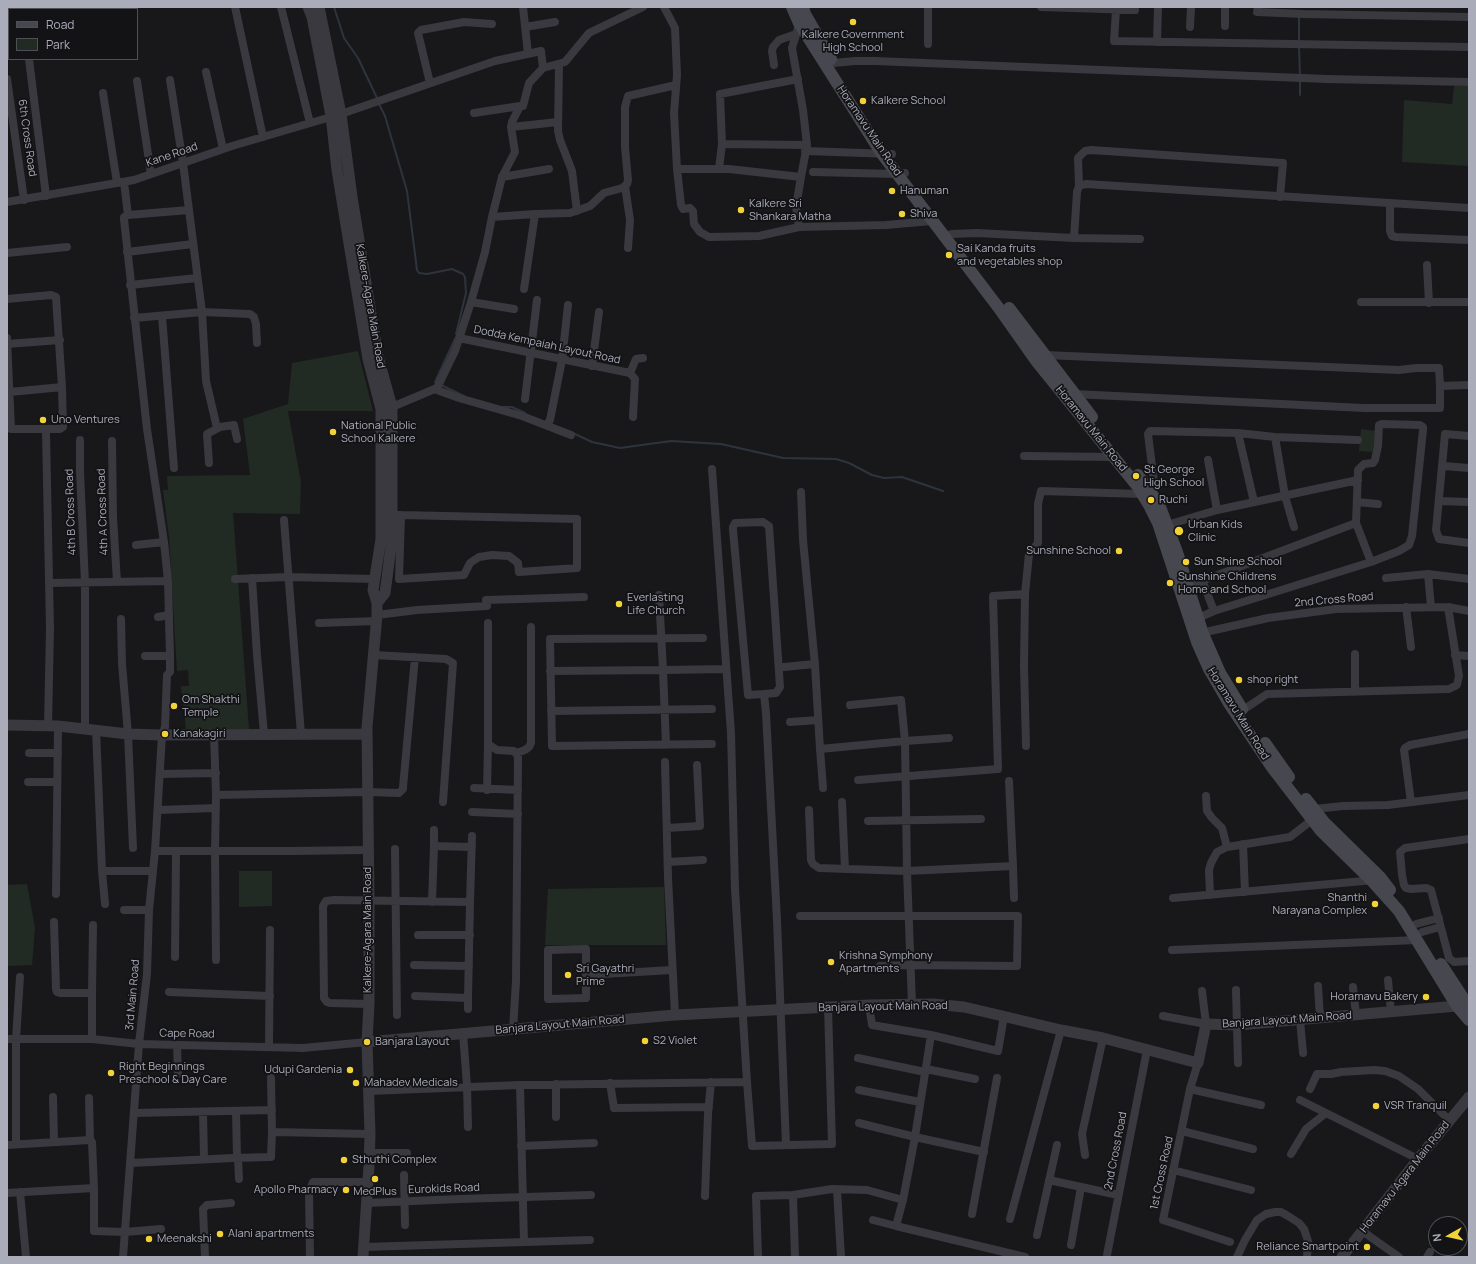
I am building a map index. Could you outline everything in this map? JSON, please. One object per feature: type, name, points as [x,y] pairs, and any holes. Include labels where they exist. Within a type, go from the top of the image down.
[{"type":"main road","name":"Horamavu Main Road","points":[[792,7],[833,63],[887,154]]},
{"type":"main road","name":"Horamavu Main Road","points":[[801,19],[887,154],[1114,457],[1158,504],[1167,525],[1197,642],[1209,669],[1223,693],[1278,762],[1313,815],[1324,822],[1376,880],[1400,902],[1463,1006],[1469,1020]]},
{"type":"main road","name":"Horamavu Main Road","points":[[901,173],[932,221],[948,236]]},
{"type":"main road","name":"Horamavu Main Road","points":[[1041,358],[1074,394],[1145,491],[1149,505],[1198,618],[1203,634],[1220,673],[1241,714]]},
{"type":"street","points":[[235,7],[263,136]]},
{"type":"street","points":[[281,7],[310,123]]},
{"type":"street","name":"Kalkere-Agara Main Road","points":[[308,7],[312,17],[336,115]]},
{"type":"street","name":"Kalkere-Agara Main Road","points":[[319,7],[336,115],[352,197],[387,408],[397,515],[392,539],[385,593],[377,603]]},
{"type":"street","points":[[523,7],[528,54],[541,51],[542,68]]},
{"type":"street","points":[[474,113],[523,106],[529,83],[542,68],[565,62],[589,33],[643,7]]},
{"type":"street","points":[[664,7],[675,28],[676,85],[674,113],[680,205],[683,209],[690,208],[693,211],[694,224],[700,232],[709,237],[759,236],[799,227],[886,225],[932,221]]},
{"type":"street","points":[[928,7],[928,44]]},
{"type":"street","points":[[1041,7],[1135,10]]},
{"type":"street","points":[[1157,42],[1158,7]]},
{"type":"street","points":[[1190,27],[1191,7]]},
{"type":"street","points":[[1225,7],[1225,26]]},
{"type":"street","points":[[1258,7],[1258,12],[1469,17]]},
{"type":"street","points":[[1116,10],[1114,41],[1469,47]]},
{"type":"street","points":[[774,65],[772,51],[773,47],[801,19]]},
{"type":"street","points":[[799,227],[796,207],[806,148],[798,79],[792,48],[801,19]]},
{"type":"street","points":[[430,83],[418,33],[421,30],[464,22],[492,24]]},
{"type":"street","points":[[525,27],[555,22]]},
{"type":"street","name":"Kane Road","points":[[7,202],[120,182],[151,174],[263,136],[336,115],[495,61],[528,54]]},
{"type":"street","points":[[29,60],[46,196]]},
{"type":"street","points":[[833,63],[875,61],[1327,79],[1469,82]]},
{"type":"street","points":[[559,64],[558,131],[572,171],[577,211]]},
{"type":"street","points":[[206,72],[223,149]]},
{"type":"street","name":"6th Cross Road","points":[[7,79],[8,95],[24,200]]},
{"type":"street","points":[[719,169],[722,144],[720,94],[798,79]]},
{"type":"street","points":[[170,80],[183,163],[202,312],[206,381],[217,428]]},
{"type":"street","points":[[137,81],[151,174]]},
{"type":"street","points":[[492,217],[570,213],[593,203],[600,194],[625,186],[628,180],[625,147],[626,100],[628,96],[631,94],[676,85]]},
{"type":"street","points":[[103,93],[120,182],[128,215],[189,210]]},
{"type":"street","points":[[387,408],[437,386],[455,351],[485,252],[502,177],[515,152],[511,127],[520,106]]},
{"type":"street","points":[[511,127],[558,122]]},
{"type":"street","points":[[722,144],[887,154]]},
{"type":"street","points":[[1074,238],[1077,192],[1079,186],[1078,158],[1085,151],[1091,150],[1283,163],[1280,197]]},
{"type":"street","points":[[677,169],[755,171],[800,177]]},
{"type":"street","points":[[502,177],[549,170]]},
{"type":"street","points":[[813,172],[901,173]]},
{"type":"street","points":[[1079,186],[1086,184],[1469,208]]},
{"type":"street","points":[[625,186],[630,220],[628,248]]},
{"type":"street","points":[[1390,204],[1390,231],[1392,236],[1469,240]]},
{"type":"street","points":[[524,289],[535,214]]},
{"type":"street","name":"3rd Main Road","points":[[123,1257],[154,871],[162,735],[165,727],[167,675],[170,672],[168,581],[164,542],[147,429],[130,285],[124,219],[124,217],[128,215]]},
{"type":"street","points":[[948,236],[984,234],[1140,239]]},
{"type":"street","points":[[127,252],[193,244]]},
{"type":"street","points":[[7,253],[67,247]]},
{"type":"street","points":[[1427,265],[1430,302]]},
{"type":"street","points":[[130,285],[197,278]]},
{"type":"street","points":[[7,299],[54,295],[56,297],[58,304],[62,388],[63,427],[60,429],[11,429],[7,338]]},
{"type":"street","points":[[525,399],[537,300]]},
{"type":"street","points":[[471,302],[514,309]]},
{"type":"street","points":[[1361,302],[1469,302]]},
{"type":"street","points":[[548,423],[562,360],[568,305]]},
{"type":"street","points":[[134,318],[202,312],[250,314],[254,317],[256,324],[257,343]]},
{"type":"street","points":[[592,366],[600,312]]},
{"type":"street","points":[[162,316],[174,468]]},
{"type":"street","name":"Dodda Kempaiah Layout Road","points":[[459,338],[630,373]]},
{"type":"street","points":[[8,344],[60,340]]},
{"type":"street","points":[[633,417],[635,380],[630,373],[636,359],[643,358]]},
{"type":"street","points":[[1041,358],[1399,370],[1439,368],[1440,408],[1364,408],[1074,394]]},
{"type":"street","points":[[1440,386],[1469,385]]},
{"type":"street","points":[[437,386],[484,406],[548,423],[571,435]]},
{"type":"street","points":[[10,392],[62,388]]},
{"type":"street","name":"Kalkere-Agara Main Road","points":[[364,1252],[370,1153],[367,1042],[369,1004],[369,901],[367,734],[377,618],[377,603],[373,590],[381,539],[387,408]]},
{"type":"street","points":[[1198,618],[1214,611],[1371,562],[1398,552],[1409,545],[1412,536],[1423,430],[1423,427],[1420,425],[1382,424],[1379,426],[1378,446],[1375,460],[1373,463],[1364,464],[1358,470],[1356,523],[1371,562]]},
{"type":"street","points":[[209,463],[207,434],[217,428],[234,425],[237,439]]},
{"type":"street","points":[[46,432],[50,669],[53,726],[58,753],[56,894]]},
{"type":"street","points":[[1026,746],[1024,666],[1026,594],[1029,554],[1038,543],[1038,504],[1041,491],[1145,491],[1154,482],[1148,434],[1150,432],[1238,433],[1275,437],[1358,440]]},
{"type":"street","points":[[1238,433],[1254,502]]},
{"type":"street","points":[[1469,436],[1445,434],[1436,530],[1439,539],[1469,543]]},
{"type":"street","points":[[1275,437],[1285,496],[1294,527]]},
{"type":"street","name":"4th B Cross Road","points":[[80,440],[90,729],[105,904]]},
{"type":"street","name":"4th A Cross Road","points":[[112,441],[113,517],[118,582]]},
{"type":"street","points":[[1024,456],[1114,457]]},
{"type":"street","points":[[1208,460],[1217,510]]},
{"type":"street","points":[[1443,466],[1469,468]]},
{"type":"street","points":[[712,469],[730,733],[736,889],[752,1146],[832,1144],[828,1007]]},
{"type":"street","points":[[1167,525],[1217,510],[1358,480]]},
{"type":"street","points":[[801,492],[803,540],[823,788]]},
{"type":"street","points":[[1439,501],[1469,502]]},
{"type":"street","points":[[1357,502],[1378,504]]},
{"type":"street","points":[[388,578],[399,579],[464,576],[470,563],[479,557],[492,555],[509,556],[518,563],[519,572],[577,568],[577,519],[397,515],[399,579]]},
{"type":"street","points":[[284,520],[301,734]]},
{"type":"street","points":[[763,522],[769,526],[780,687],[776,693],[764,694],[748,695],[733,530],[735,523],[763,522]]},
{"type":"street","points":[[1184,588],[1356,523]]},
{"type":"street","points":[[136,545],[164,542]]},
{"type":"street","points":[[1428,574],[1431,607]]},
{"type":"street","points":[[1386,578],[1428,574],[1469,579]]},
{"type":"street","points":[[235,579],[288,577],[375,579]]},
{"type":"street","points":[[252,578],[264,734]]},
{"type":"street","points":[[1202,580],[1214,611]]},
{"type":"street","points":[[49,583],[168,581]]},
{"type":"street","points":[[858,780],[998,769],[993,596],[1026,594]]},
{"type":"street","points":[[659,595],[666,745]]},
{"type":"street","points":[[319,623],[377,618],[417,610],[487,606],[486,600],[584,597]]},
{"type":"street","points":[[1406,607],[1410,647]]},
{"type":"street","points":[[1241,714],[1267,694],[1449,689],[1457,685],[1459,681],[1448,607]]},
{"type":"street","name":"2nd Cross Road","points":[[1203,634],[1210,631],[1268,618],[1336,609],[1448,607],[1469,611]]},
{"type":"street","points":[[158,617],[169,615]]},
{"type":"street","points":[[121,619],[122,664],[128,734],[133,848]]},
{"type":"street","points":[[487,790],[488,622]]},
{"type":"street","points":[[488,744],[497,750],[516,753],[525,750],[531,743],[531,627]]},
{"type":"street","points":[[703,638],[550,639],[552,746],[712,744]]},
{"type":"street","points":[[1355,654],[1355,692]]},
{"type":"street","points":[[374,655],[446,658],[453,663],[443,802]]},
{"type":"street","points":[[1455,655],[1469,656]]},
{"type":"street","points":[[145,656],[170,656]]},
{"type":"street","points":[[216,795],[367,792],[397,794],[403,789],[415,657]]},
{"type":"street","points":[[784,667],[814,664]]},
{"type":"street","points":[[550,671],[726,669]]},
{"type":"street","points":[[764,694],[781,1010],[786,1145]]},
{"type":"street","points":[[850,705],[902,700],[905,741],[904,776],[906,871],[912,1005]]},
{"type":"street","points":[[551,711],[712,709]]},
{"type":"street","points":[[790,722],[818,720]]},
{"type":"street","points":[[7,725],[53,726],[128,734],[162,735],[367,734]]},
{"type":"street","points":[[1411,802],[1404,748],[1410,745],[1469,734]]},
{"type":"street","points":[[214,735],[216,773],[216,960]]},
{"type":"street","points":[[820,749],[948,738]]},
{"type":"street","points":[[29,753],[58,753]]},
{"type":"street","points":[[513,1030],[516,981],[518,814],[518,756],[516,753]]},
{"type":"street","points":[[665,762],[672,970],[675,1015]]},
{"type":"street","points":[[667,828],[700,826],[697,765]]},
{"type":"street","points":[[160,774],[216,773]]},
{"type":"street","points":[[1009,781],[1014,898]]},
{"type":"street","points":[[28,782],[57,782]]},
{"type":"street","points":[[474,788],[487,790],[518,790]]},
{"type":"street","points":[[1210,895],[1209,870],[1211,863],[1217,852],[1227,847],[1290,837],[1313,815],[1343,806],[1388,805],[1469,795]]},
{"type":"street","points":[[1206,796],[1207,811],[1222,828],[1227,847]]},
{"type":"street","points":[[842,802],[845,869]]},
{"type":"street","points":[[158,810],[216,808]]},
{"type":"street","points":[[809,810],[813,864],[819,868],[906,871],[1012,866]]},
{"type":"street","points":[[472,812],[518,814]]},
{"type":"street","points":[[868,820],[981,819]]},
{"type":"street","points":[[432,902],[434,830]]},
{"type":"street","points":[[468,1009],[472,836]]},
{"type":"street","points":[[1469,839],[1405,848],[1400,852],[1404,885],[1406,888],[1426,888],[1431,890],[1449,958],[1454,962],[1469,961]]},
{"type":"street","points":[[1243,844],[1245,892]]},
{"type":"street","points":[[434,846],[472,847]]},
{"type":"street","points":[[395,849],[397,901],[397,1015]]},
{"type":"street","points":[[155,851],[368,850]]},
{"type":"street","points":[[175,957],[176,851]]},
{"type":"street","points":[[668,862],[703,860]]},
{"type":"street","points":[[102,871],[154,871]]},
{"type":"street","points":[[1173,898],[1376,880]]},
{"type":"street","points":[[369,1004],[330,1003],[325,1000],[323,995],[324,903],[326,901],[334,900],[470,902]]},
{"type":"street","points":[[124,910],[150,910]]},
{"type":"street","points":[[800,916],[1018,916],[1017,966],[880,966]]},
{"type":"street","points":[[1418,932],[1439,918]]},
{"type":"street","points":[[54,922],[57,992],[92,993]]},
{"type":"street","points":[[92,1039],[93,925]]},
{"type":"street","points":[[1172,950],[1418,932],[1440,927]]},
{"type":"street","points":[[269,1047],[270,930]]},
{"type":"street","points":[[418,934],[470,935]]},
{"type":"street","points":[[586,949],[586,975],[586,998],[548,999],[548,950],[586,949]]},
{"type":"street","points":[[414,965],[469,966]]},
{"type":"street","points":[[586,975],[672,970]]},
{"type":"street","points":[[16,1144],[16,1039],[20,977]]},
{"type":"street","points":[[1388,980],[1391,1012]]},
{"type":"street","points":[[1318,986],[1320,1018]]},
{"type":"street","points":[[1353,987],[1356,1015]]},
{"type":"street","points":[[1236,990],[1238,1063]]},
{"type":"street","points":[[1198,1063],[1206,1024],[1202,991]]},
{"type":"street","points":[[169,992],[270,996]]},
{"type":"street","points":[[415,996],[468,998]]},
{"type":"street","name":"Banjara Layout Main Road","points":[[367,1042],[675,1015],[869,1005],[933,1004],[964,1007],[1061,1030],[1103,1038],[1198,1063]]},
{"type":"street","points":[[869,1005],[872,1024],[931,1035],[998,1051],[1004,1016]]},
{"type":"street","name":"Banjara Layout Main Road","points":[[1206,1024],[1237,1025],[1463,1006]]},
{"type":"street","points":[[1163,1016],[1206,1024]]},
{"type":"street","points":[[1300,1020],[1303,1053]]},
{"type":"street","points":[[1010,1219],[1061,1030]]},
{"type":"street","points":[[463,1033],[467,1086],[468,1128]]},
{"type":"street","points":[[896,1226],[903,1200],[915,1137],[931,1035]]},
{"type":"street","name":"Cape Road","points":[[7,1038],[92,1039],[139,1044],[303,1048],[367,1042]]},
{"type":"street","points":[[1085,1154],[1082,1134],[1103,1038]]},
{"type":"street","points":[[177,1045],[178,1074]]},
{"type":"street","name":"2nd Cross Road","points":[[1106,1255],[1147,1050]]},
{"type":"street","points":[[858,1058],[974,1080]]},
{"type":"street","name":"1st Cross Road","points":[[1198,1063],[1190,1089],[1163,1220],[1230,1242]]},
{"type":"street","points":[[1310,1089],[1317,1074],[1368,1070],[1385,1071],[1399,1076],[1418,1089],[1449,1120]]},
{"type":"street","points":[[131,1163],[271,1157],[271,1078]]},
{"type":"street","points":[[972,1214],[997,1078]]},
{"type":"street","points":[[705,1196],[711,1082]]},
{"type":"street","points":[[369,1091],[467,1086],[747,1082]]},
{"type":"street","points":[[610,1083],[614,1108],[709,1107]]},
{"type":"street","points":[[556,1084],[556,1118]]},
{"type":"street","points":[[520,1085],[524,1242]]},
{"type":"street","points":[[1190,1089],[1261,1105]]},
{"type":"street","points":[[859,1090],[920,1102]]},
{"type":"street","points":[[53,1097],[54,1142]]},
{"type":"street","name":"Horamavu Agara Main Road","points":[[1342,1257],[1418,1159],[1469,1097]]},
{"type":"street","points":[[89,1098],[90,1140],[92,1142],[94,1188],[94,1231],[125,1232],[161,1229]]},
{"type":"street","points":[[1300,1100],[1418,1159]]},
{"type":"street","points":[[134,1113],[272,1110]]},
{"type":"street","points":[[236,1111],[239,1179]]},
{"type":"street","points":[[203,1112],[204,1159]]},
{"type":"street","points":[[1291,1154],[1306,1129],[1326,1113]]},
{"type":"street","points":[[859,1122],[915,1137],[984,1152]]},
{"type":"street","points":[[1182,1131],[1253,1149]]},
{"type":"street","points":[[272,1132],[370,1134]]},
{"type":"street","points":[[7,1145],[90,1140]]},
{"type":"street","points":[[521,1146],[594,1143]]},
{"type":"street","points":[[1037,1235],[1057,1145]]},
{"type":"street","points":[[370,1153],[407,1153]]},
{"type":"street","points":[[1173,1170],[1251,1190]]},
{"type":"street","points":[[404,1175],[406,1225]]},
{"type":"street","points":[[1049,1180],[1118,1196]]},
{"type":"street","points":[[310,1257],[309,1192],[313,1182],[368,1182]]},
{"type":"street","points":[[1071,1245],[1081,1187]]},
{"type":"street","points":[[7,1192],[94,1188]]},
{"type":"street","points":[[758,1257],[756,1196],[793,1195],[837,1190],[867,1190],[903,1200]]},
{"type":"street","points":[[837,1190],[840,1257]]},
{"type":"street","points":[[20,1192],[26,1257]]},
{"type":"street","name":"Eurokids Road","points":[[367,1203],[591,1195]]},
{"type":"street","points":[[793,1195],[795,1257]]},
{"type":"street","points":[[205,1257],[203,1209],[207,1204],[231,1203]]},
{"type":"street","points":[[1237,1257],[1257,1220],[1266,1214],[1275,1212],[1281,1212],[1288,1216],[1299,1223],[1304,1229],[1308,1241],[1307,1257]]},
{"type":"street","points":[[873,1220],[1024,1257]]},
{"type":"street","points":[[1362,1231],[1399,1257]]},
{"type":"street","points":[[364,1252],[524,1242],[590,1240]]},
{"type":"green space","points":[[1454,86],[1469,86],[1469,166],[1402,162],[1404,100],[1452,104]]},
{"type":"green space","points":[[358,351],[373,411],[288,411],[301,482],[300,514],[233,513],[249,729],[186,729],[181,686],[189,686],[188,670],[177,671],[169,537],[163,490],[168,490],[167,476],[250,475],[243,419],[288,404],[292,363]]},
{"type":"green space","points":[[1361,429],[1377,431],[1374,452],[1359,451]]},
{"type":"green space","points":[[239,871],[272,871],[272,906],[239,907]]},
{"type":"green space","points":[[27,884],[35,928],[32,965],[7,966],[7,885]]},
{"type":"green space","points":[[664,887],[666,945],[545,945],[548,889]]},
{"type":"waterway","points":[[334,7],[344,38],[358,58],[377,98]]},
{"type":"waterway","points":[[1299,16],[1299,42]]},
{"type":"waterway","points":[[1299,46],[1300,76]]},
{"type":"waterway","points":[[1300,80],[1300,95]]},
{"type":"waterway","points":[[379,104],[385,116],[407,191],[417,270],[419,273],[427,274],[452,269],[463,274],[465,277],[466,293],[456,334]]},
{"type":"waterway","points":[[437,383],[435,382],[455,339]]},
{"type":"waterway","points":[[441,385],[464,396]]},
{"type":"waterway","points":[[502,407],[512,407],[525,413]]},
{"type":"waterway","points":[[573,433],[592,442],[620,448],[671,441],[721,444],[783,458],[836,459],[849,463],[872,475],[884,478],[902,477],[943,491]]},
{"type":"place","name":"Kalkere Government High School","points":[[853,22]]},
{"type":"place","name":"Kalkere School","points":[[863,101]]},
{"type":"place","name":"Hanuman","points":[[892,191]]},
{"type":"place","name":"Kalkere Sri Shankara Matha","points":[[741,210]]},
{"type":"place","name":"Shiva","points":[[902,214]]},
{"type":"place","name":"Sai Kanda fruits and vegetables shop","points":[[949,255]]},
{"type":"place","name":"Uno Ventures","points":[[43,420]]},
{"type":"place","name":"National Public School Kalkere","points":[[333,432]]},
{"type":"place","name":"St George High School","points":[[1136,476]]},
{"type":"place","name":"Ruchi","points":[[1151,500]]},
{"type":"place","name":"Urban Kids Clinic","points":[[1179,531]]},
{"type":"place","name":"Sunshine School","points":[[1119,551]]},
{"type":"place","name":"Sun Shine School","points":[[1186,562]]},
{"type":"place","name":"Sunshine Childrens Home and School","points":[[1170,583]]},
{"type":"place","name":"Everlasting Life Church","points":[[619,604]]},
{"type":"place","name":"shop right","points":[[1239,680]]},
{"type":"place","name":"Om Shakthi Temple","points":[[174,706]]},
{"type":"place","name":"Kanakagiri","points":[[165,734]]},
{"type":"place","name":"Shanthi Narayana Complex","points":[[1375,904]]},
{"type":"place","name":"Krishna Symphony Apartments","points":[[831,962]]},
{"type":"place","name":"Sri Gayathri Prime","points":[[568,975]]},
{"type":"place","name":"Horamavu Bakery","points":[[1426,997]]},
{"type":"place","name":"S2 Violet","points":[[645,1041]]},
{"type":"place","name":"Banjara Layout","points":[[367,1042]]},
{"type":"place","name":"Udupi Gardenia","points":[[350,1070]]},
{"type":"place","name":"Right Beginnings Preschool & Day Care","points":[[111,1073]]},
{"type":"place","name":"Mahadev Medicals","points":[[356,1083]]},
{"type":"place","name":"VSR Tranquil","points":[[1376,1106]]},
{"type":"place","name":"Sthuthi Complex","points":[[344,1160]]},
{"type":"place","name":"MedPlus","points":[[375,1179]]},
{"type":"place","name":"Apollo Pharmacy","points":[[346,1190]]},
{"type":"place","name":"Alani apartments","points":[[220,1234]]},
{"type":"place","name":"Meenakshi","points":[[149,1239]]},
{"type":"place","name":"Reliance Smartpoint","points":[[1367,1247]]}]
